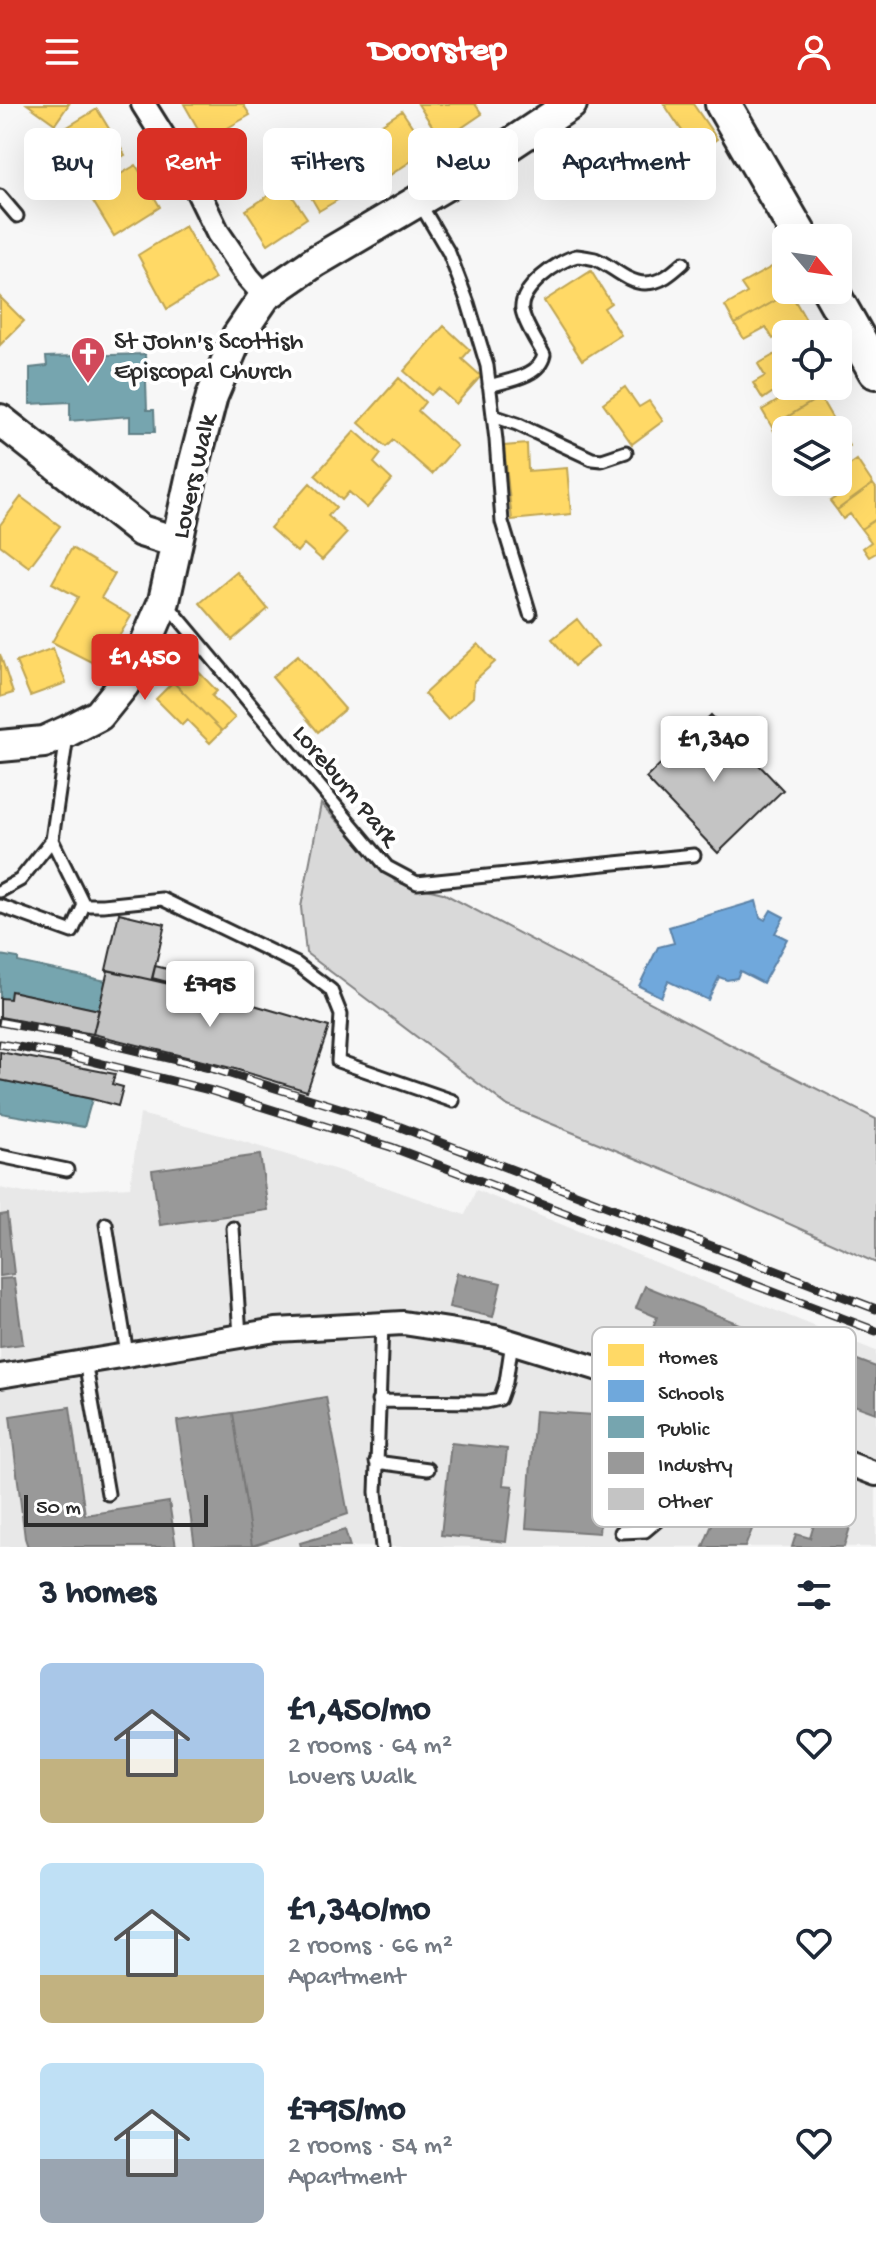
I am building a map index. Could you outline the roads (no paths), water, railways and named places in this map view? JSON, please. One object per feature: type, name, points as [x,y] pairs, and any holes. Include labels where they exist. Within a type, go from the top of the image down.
[{"type":"main road","points":[[723,104],[793,224]]},
{"type":"main road","points":[[838,304],[876,371]]},
{"type":"street","points":[[143,104],[197,190],[218,233],[265,296]]},
{"type":"street","name":"Lovers Walk","points":[[0,746],[44,742],[68,731],[99,715],[124,684],[164,601],[212,396],[237,337],[265,296],[316,261],[476,167],[571,104]]},
{"type":"street","points":[[0,420],[141,531],[176,542]]},
{"type":"street","points":[[0,1376],[276,1330],[403,1323],[495,1337],[592,1367]]},
{"type":"street","points":[[856,1466],[876,1474]]},
{"type":"lane","points":[[0,196],[17,216]]},
{"type":"lane","points":[[418,201],[449,253],[487,366],[502,522],[530,614]]},
{"type":"lane","points":[[489,386],[536,371],[542,362],[544,355],[522,312],[522,301],[531,285],[555,266],[578,256],[594,259],[640,283],[650,283],[667,277],[683,263]]},
{"type":"lane","points":[[493,416],[592,459],[602,460],[626,452]]},
{"type":"lane","name":"Loreburn Park","points":[[164,601],[387,867],[417,883],[694,855]]},
{"type":"lane","points":[[0,891],[20,880],[52,840],[68,731]]},
{"type":"lane","points":[[52,840],[84,905]]},
{"type":"lane","points":[[84,905],[162,899],[297,964],[331,990],[341,1015],[338,1061],[453,1101]]},
{"type":"lane","points":[[0,906],[72,932],[84,905]]},
{"type":"lane","points":[[0,1156],[67,1170]]},
{"type":"lane","points":[[106,1224],[127,1354]]},
{"type":"lane","points":[[233,1228],[240,1336]]},
{"type":"lane","points":[[382,1324],[376,1462],[382,1547]]},
{"type":"lane","points":[[378,1401],[486,1402],[500,1399],[512,1342]]},
{"type":"lane","points":[[85,1361],[108,1494]]},
{"type":"lane","points":[[376,1462],[428,1469]]},
{"type":"lane","points":[[621,1532],[645,1531],[650,1527]]},
{"type":"railway","points":[[0,1022],[76,1036],[214,1069],[398,1126],[876,1309]]},
{"type":"railway","points":[[0,1044],[71,1056],[209,1090],[391,1147],[876,1331]]},
{"type":"place","name":"St John's Scottish Episcopal Church","points":[[88,385]]}]
